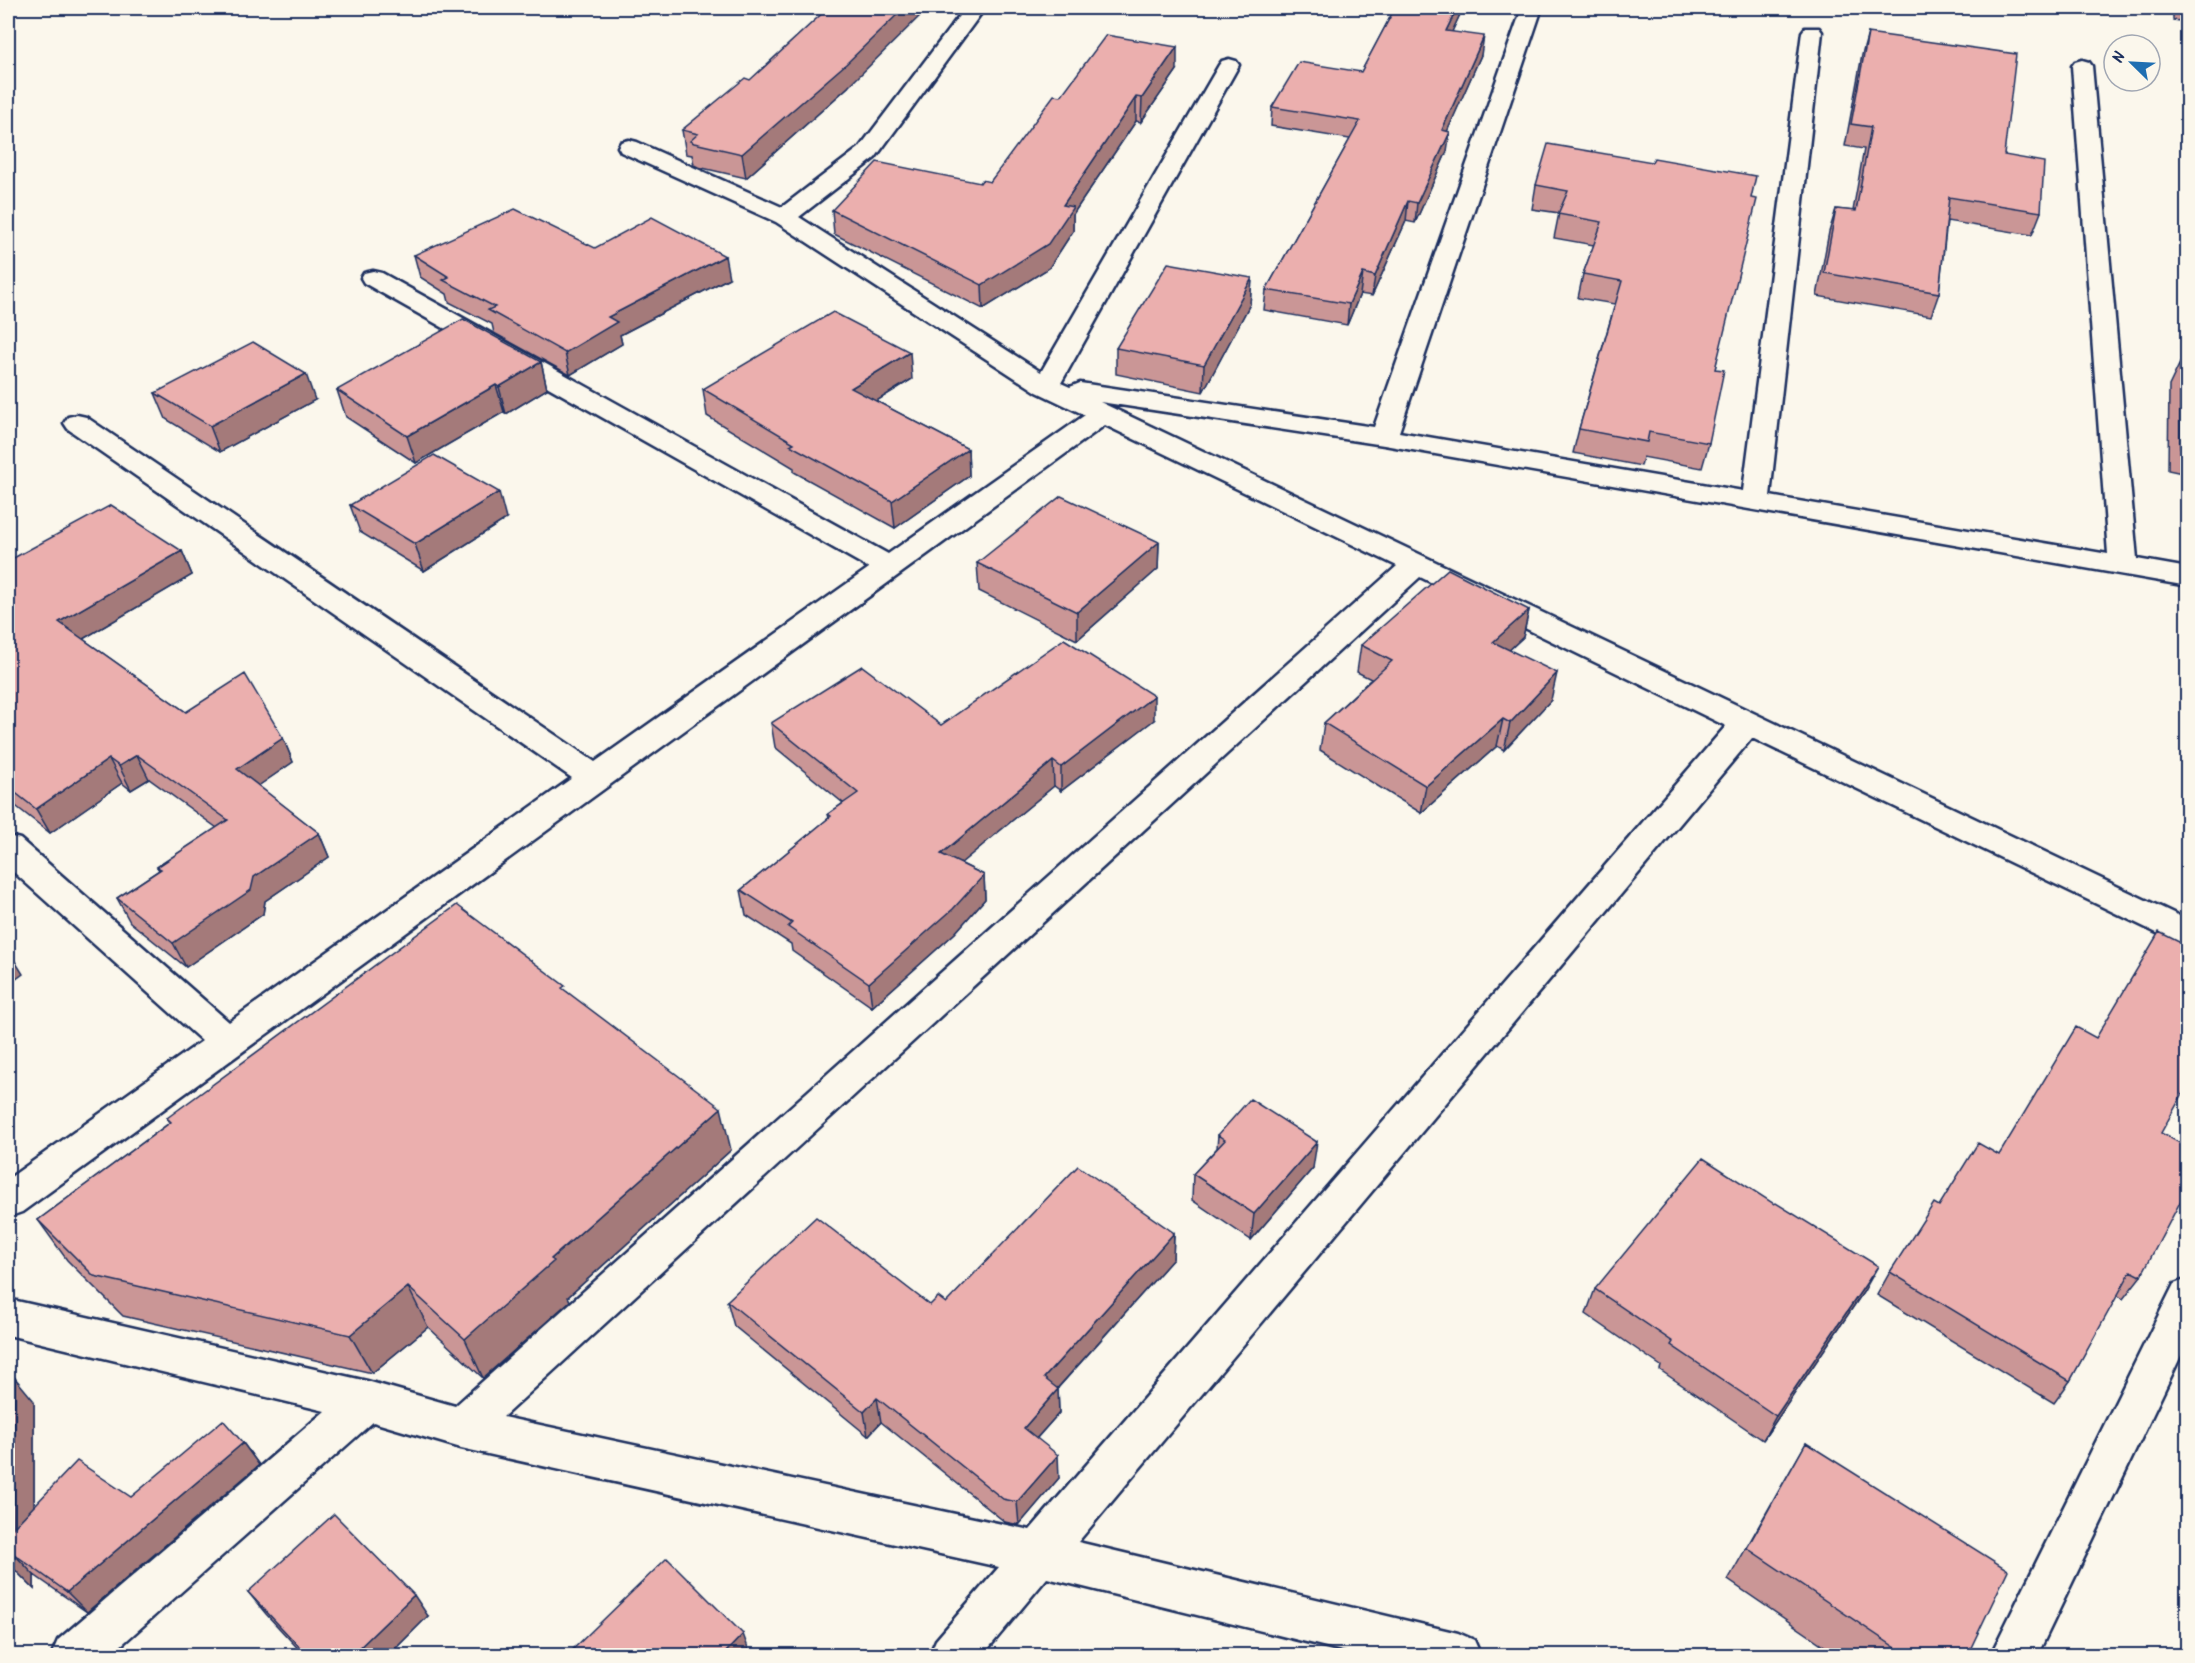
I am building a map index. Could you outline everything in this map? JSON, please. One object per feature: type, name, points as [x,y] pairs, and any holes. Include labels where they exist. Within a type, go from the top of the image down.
[{"type":"street","points":[[784,217],[867,153],[975,8]]},
{"type":"street","points":[[1384,437],[1532,8]]},
{"type":"street","points":[[1755,502],[1812,32]]},
{"type":"street","points":[[1046,386],[1229,65]]},
{"type":"street","points":[[2082,66],[2122,566]]},
{"type":"street","points":[[629,147],[784,217],[1046,386],[2187,935]]},
{"type":"street","points":[[373,278],[890,567]]},
{"type":"street","points":[[1046,386],[1384,437],[2187,577]]},
{"type":"street","points":[[8,1200],[1103,414]]},
{"type":"street","points":[[77,423],[595,778]]},
{"type":"street","points":[[461,1428],[1417,564]]},
{"type":"street","points":[[952,1656],[1747,723]]},
{"type":"street","points":[[8,848],[228,1042]]},
{"type":"street","points":[[2013,1656],[2187,1297]]},
{"type":"street","points":[[8,1317],[367,1401],[461,1428],[1039,1554],[1458,1656]]},
{"type":"street","points":[[74,1656],[367,1401]]},
{"type":"building","points":[[828,8],[904,8],[846,64],[742,154],[690,141],[698,134],[682,130],[745,78],[750,80]]},
{"type":"building","points":[[1395,8],[1457,8],[1446,31],[1484,36],[1442,130],[1450,132],[1417,203],[1408,201],[1375,276],[1363,273],[1349,304],[1266,290],[1360,121],[1272,107],[1299,62],[1361,72]]},
{"type":"building","points":[[1868,33],[2016,54],[2004,155],[2044,162],[2041,212],[1949,197],[1939,293],[1824,273],[1836,209],[1856,211],[1871,127],[1851,124]]},
{"type":"building","points":[[1106,35],[1177,47],[1142,98],[1136,97],[1063,205],[1073,207],[1048,244],[982,285],[832,210],[877,162],[980,183],[982,180],[990,182],[1054,95],[1061,96]]},
{"type":"building","points":[[1548,144],[1652,162],[1654,158],[1756,176],[1751,198],[1757,199],[1715,369],[1724,370],[1709,443],[1649,432],[1647,442],[1579,429],[1622,281],[1583,274],[1602,222],[1558,214],[1568,191],[1536,185]]},
{"type":"building","points":[[515,209],[595,248],[652,217],[725,256],[608,317],[617,322],[565,353],[488,310],[495,307],[443,280],[449,277],[414,255]]},
{"type":"building","points":[[1168,263],[1252,278],[1204,365],[1116,348]]},
{"type":"building","points":[[833,312],[910,352],[851,388],[968,449],[892,501],[790,445],[794,443],[703,389]]},
{"type":"building","points":[[463,319],[541,362],[407,436],[337,390]]},
{"type":"building","points":[[253,342],[306,374],[210,426],[155,393]]},
{"type":"building","points":[[2180,363],[2187,365],[2187,448],[2180,447]]},
{"type":"building","points":[[434,455],[499,492],[415,544],[350,505]]},
{"type":"building","points":[[1061,496],[1159,542],[1077,612],[977,563]]},
{"type":"building","points":[[111,505],[182,551],[59,622],[186,712],[245,674],[283,738],[237,769],[319,833],[254,877],[251,890],[173,943],[117,898],[161,869],[157,867],[228,820],[137,755],[119,766],[109,759],[36,809],[8,787],[8,561]]},
{"type":"building","points":[[1448,569],[1529,610],[1493,642],[1557,673],[1510,723],[1503,719],[1426,786],[1324,723],[1392,661],[1361,645]]},
{"type":"building","points":[[1064,639],[1154,696],[1061,767],[1053,761],[941,854],[984,875],[953,909],[869,983],[788,927],[792,923],[741,890],[831,816],[828,814],[858,793],[771,723],[862,666],[941,725]]},
{"type":"building","points":[[457,905],[721,1108],[465,1339],[408,1287],[350,1335],[94,1276],[38,1220],[171,1122],[167,1118]]},
{"type":"building","points":[[2159,932],[2187,946],[2187,1086],[2161,1133],[2187,1147],[2187,1189],[2141,1276],[2131,1271],[2070,1381],[1890,1272],[1934,1203],[1939,1206],[1978,1143],[1999,1155],[2076,1027],[2096,1038]]},
{"type":"building","points":[[1250,1099],[1317,1142],[1254,1214],[1193,1174],[1225,1140],[1218,1135]]},
{"type":"building","points":[[1703,1158],[1774,1204],[1776,1203],[1878,1266],[1776,1416],[1671,1345],[1673,1342],[1595,1289]]},
{"type":"building","points":[[1078,1166],[1174,1233],[1044,1378],[1058,1389],[1024,1428],[1058,1455],[1017,1502],[1003,1499],[877,1398],[864,1412],[727,1301],[816,1217],[930,1305],[938,1297],[946,1303]]},
{"type":"building","points":[[8,1377],[15,1378],[14,1527],[77,1461],[131,1497],[223,1420],[243,1443],[67,1592],[14,1554],[14,1569],[8,1561]]},
{"type":"building","points":[[1806,1443],[2008,1570],[1967,1656],[1908,1656],[1747,1548]]},
{"type":"building","points":[[334,1514],[414,1595],[351,1656],[308,1656],[248,1592]]},
{"type":"building","points":[[667,1558],[743,1634],[722,1656],[566,1656]]}]
